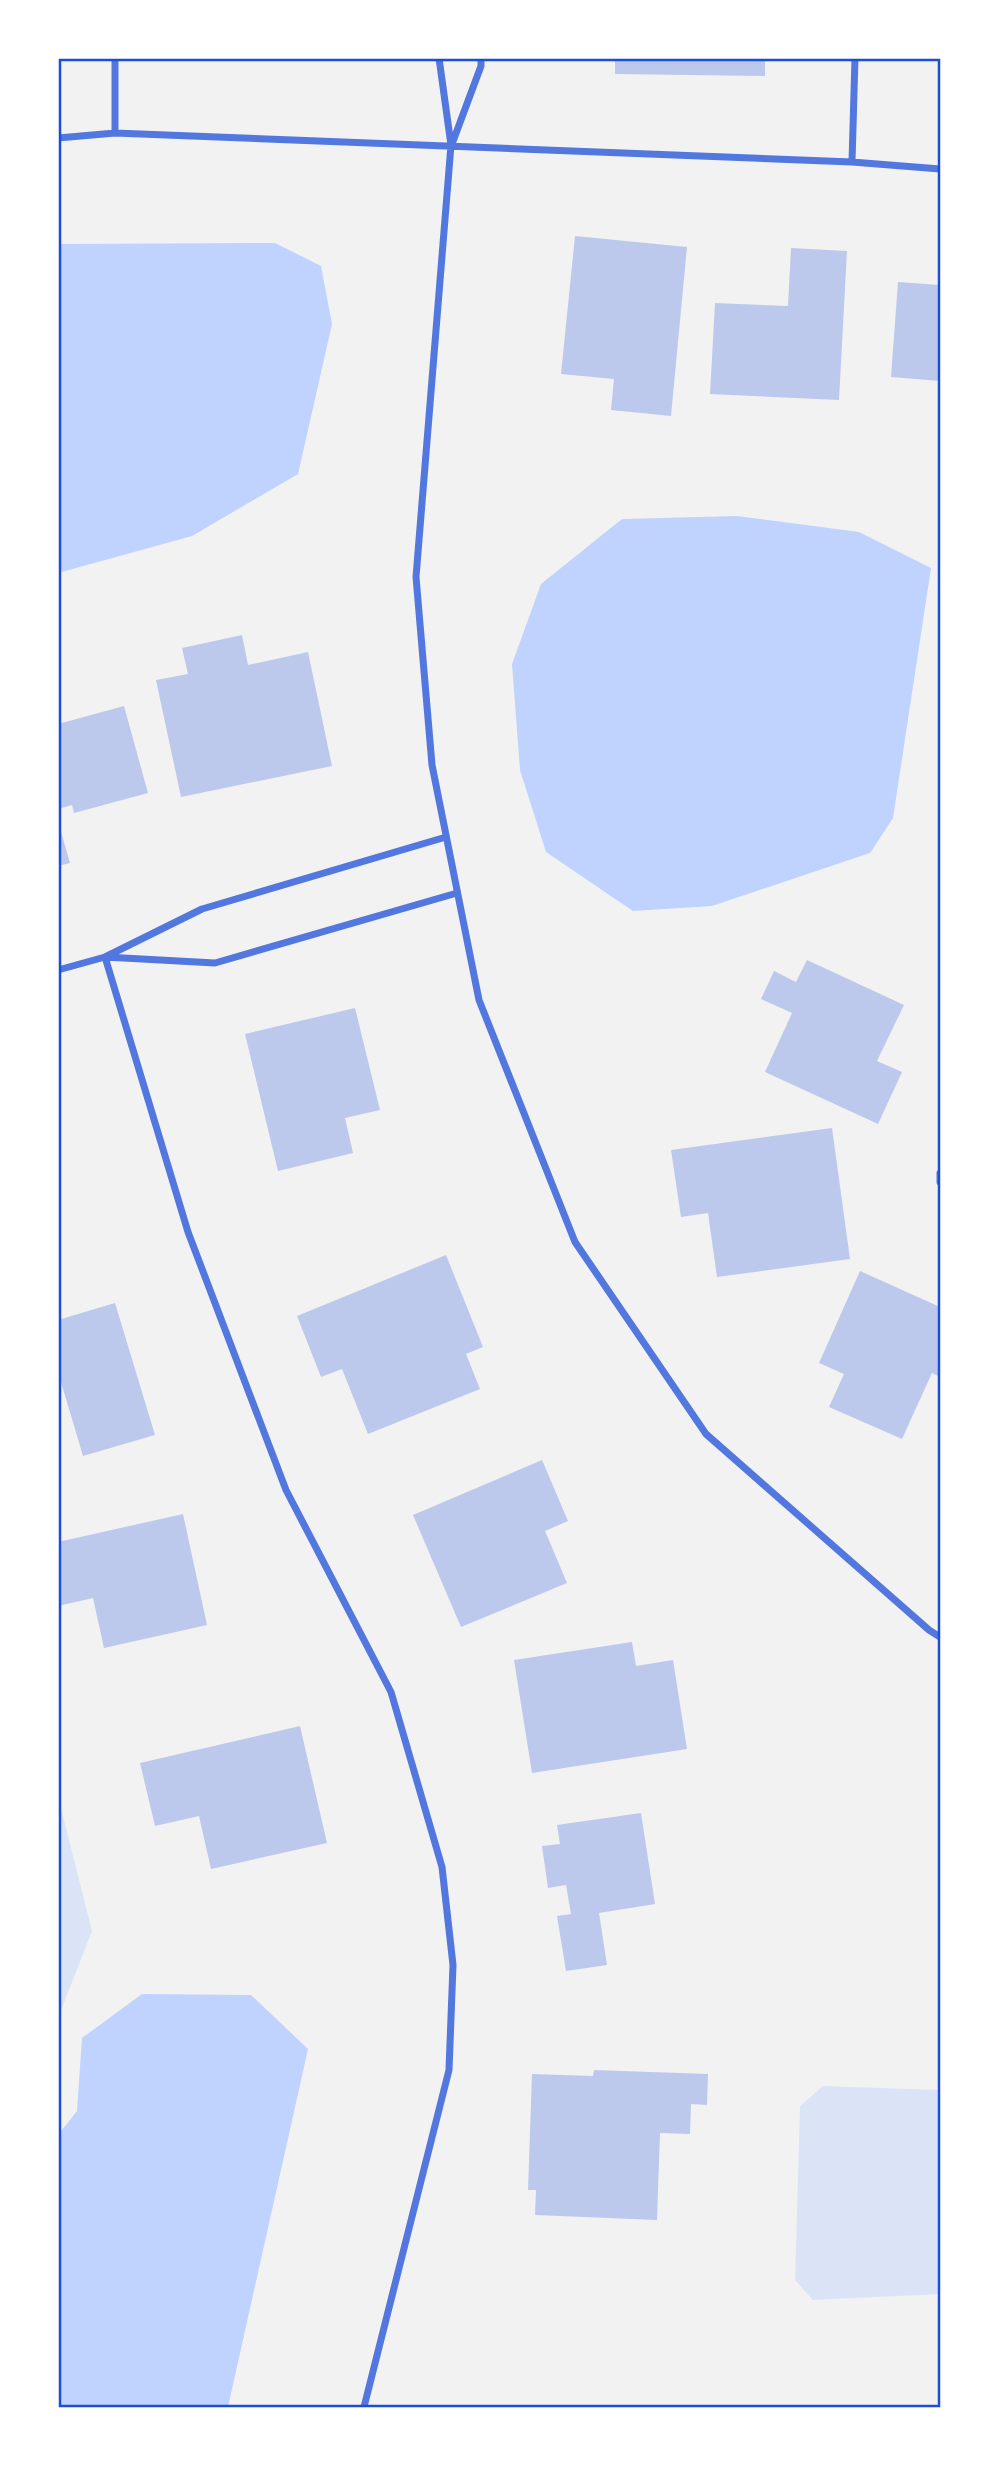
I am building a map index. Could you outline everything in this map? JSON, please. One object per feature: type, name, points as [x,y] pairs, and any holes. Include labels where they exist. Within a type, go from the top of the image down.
[{"type":"street","points":[[115,58],[116,133]]},
{"type":"street","points":[[439,58],[451,145],[416,577],[432,765],[479,1000],[575,1242],[706,1434],[940,1637]]},
{"type":"street","points":[[451,145],[481,66],[481,58]]},
{"type":"street","points":[[852,162],[855,58]]},
{"type":"street","points":[[58,138],[116,133],[852,162],[940,169]]},
{"type":"street","points":[[58,970],[105,957],[202,909],[446,837]]},
{"type":"street","points":[[105,957],[215,962],[457,893]]},
{"type":"street","points":[[105,957],[188,1233],[286,1490],[391,1692],[442,1867],[453,1965],[449,2070],[364,2407]]},
{"type":"street","points":[[940,1172],[940,1182]]},
{"type":"shaded area","points":[[58,1796],[92,1931],[58,2018]]},
{"type":"shaded area","points":[[823,2086],[940,2090],[940,2294],[813,2300],[795,2280],[800,2106]]},
{"type":"water","points":[[275,243],[321,266],[332,324],[298,474],[192,536],[58,573],[58,244]]},
{"type":"water","points":[[737,516],[859,532],[931,568],[893,818],[870,853],[712,906],[633,911],[546,852],[520,770],[512,664],[541,584],[622,519]]},
{"type":"water","points":[[142,1994],[251,1995],[308,2049],[228,2407],[58,2407],[58,2135],[77,2111],[82,2038]]},
{"type":"building","points":[[615,58],[765,58],[765,76],[615,74]]},
{"type":"building","points":[[575,236],[687,247],[671,416],[611,410],[614,379],[561,374]]},
{"type":"building","points":[[791,248],[847,251],[839,400],[710,394],[715,303],[788,306]]},
{"type":"building","points":[[898,282],[940,285],[940,381],[891,377]]},
{"type":"building","points":[[242,635],[248,665],[308,652],[332,766],[181,797],[156,680],[188,674],[182,648]]},
{"type":"building","points":[[124,706],[148,793],[74,813],[72,805],[58,809],[58,724]]},
{"type":"building","points":[[58,821],[70,863],[58,866]]},
{"type":"building","points":[[807,960],[904,1005],[877,1061],[902,1072],[878,1124],[765,1072],[792,1013],[761,999],[774,971],[796,982]]},
{"type":"building","points":[[355,1008],[380,1110],[345,1118],[353,1153],[278,1171],[245,1034]]},
{"type":"building","points":[[832,1128],[850,1259],[717,1277],[708,1213],[681,1217],[671,1150]]},
{"type":"building","points":[[446,1255],[483,1347],[466,1354],[480,1389],[368,1434],[342,1369],[321,1377],[297,1316]]},
{"type":"building","points":[[860,1271],[940,1307],[940,1377],[932,1373],[902,1439],[829,1407],[844,1374],[819,1363]]},
{"type":"building","points":[[115,1303],[155,1435],[83,1456],[58,1372],[58,1320]]},
{"type":"building","points":[[542,1460],[568,1521],[545,1531],[567,1583],[461,1627],[413,1515]]},
{"type":"building","points":[[183,1514],[207,1625],[104,1648],[93,1598],[58,1606],[58,1542]]},
{"type":"building","points":[[632,1642],[636,1666],[673,1660],[687,1749],[532,1773],[514,1660]]},
{"type":"building","points":[[300,1726],[327,1843],[211,1869],[199,1816],[155,1826],[140,1763]]},
{"type":"building","points":[[641,1813],[655,1904],[599,1913],[607,1965],[566,1971],[557,1916],[571,1914],[566,1885],[548,1888],[542,1846],[560,1844],[557,1825]]},
{"type":"building","points":[[594,2070],[708,2074],[707,2105],[691,2104],[690,2134],[660,2133],[657,2220],[535,2215],[536,2190],[528,2190],[532,2074],[593,2076]]}]
